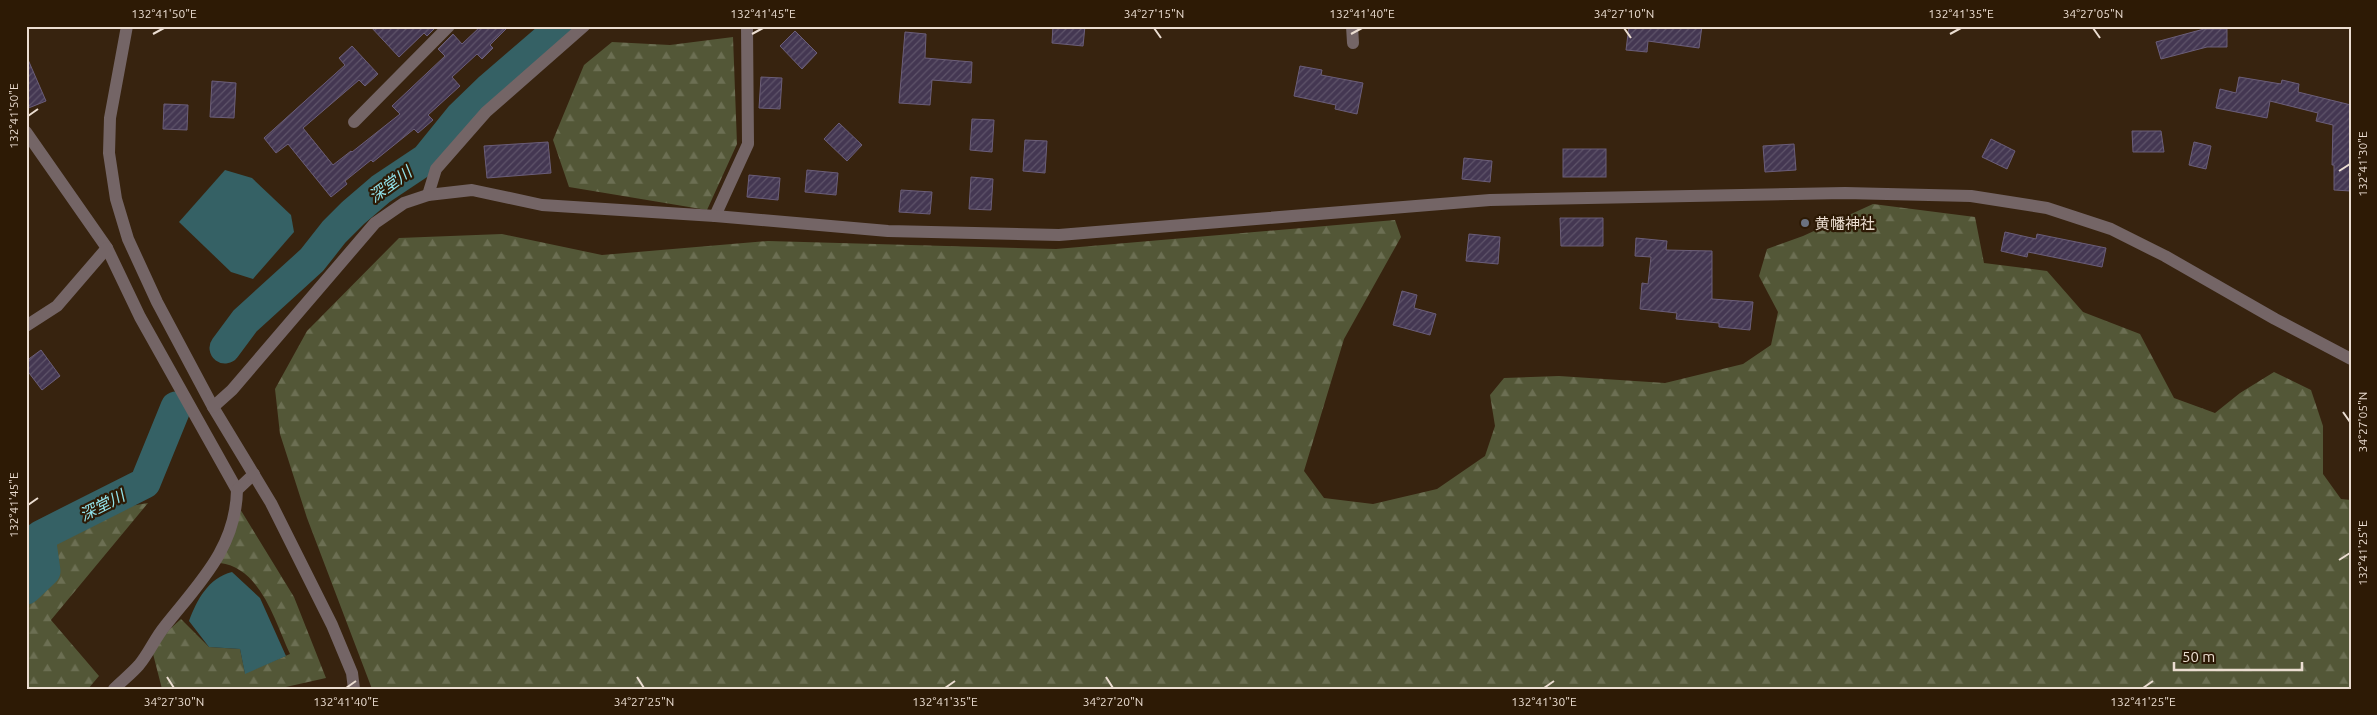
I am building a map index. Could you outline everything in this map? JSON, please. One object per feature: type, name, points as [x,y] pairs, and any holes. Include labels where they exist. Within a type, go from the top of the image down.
[{"type":"street","points":[[127,26],[110,118],[109,152],[116,199],[128,239],[156,302],[213,407],[271,502],[332,625],[352,673],[354,689]]},
{"type":"street","points":[[354,122],[449,26]]},
{"type":"street","points":[[428,195],[436,169],[486,112],[584,26]]},
{"type":"street","points":[[715,216],[748,144],[747,26]]},
{"type":"street","points":[[1352,26],[1354,43]]},
{"type":"street","points":[[26,132],[106,248],[140,317],[236,490],[236,512],[227,542],[207,574],[163,628],[139,664],[114,689]]},
{"type":"street","points":[[213,407],[232,390],[375,223],[404,203],[428,195],[472,190],[542,204],[888,231],[1059,235],[1490,200],[1845,193],[1971,196],[2047,208],[2112,229],[2165,256],[2275,319],[2351,358]]},
{"type":"street","points":[[26,326],[57,306],[106,248]]},
{"type":"street","points":[[236,490],[254,474]]},
{"type":"green space","points":[[733,37],[737,144],[707,210],[569,187],[553,140],[584,65],[612,42],[670,45]]},
{"type":"green space","points":[[1873,204],[1975,217],[1984,263],[2047,271],[2083,312],[2140,334],[2174,398],[2215,413],[2240,393],[2274,372],[2311,390],[2323,426],[2323,474],[2341,499],[2351,500],[2351,689],[372,689],[307,518],[280,434],[275,389],[307,331],[399,238],[502,234],[602,255],[768,241],[1056,249],[1395,220],[1401,237],[1344,339],[1304,471],[1324,498],[1373,504],[1437,489],[1485,456],[1495,426],[1490,395],[1504,378],[1559,376],[1665,383],[1743,364],[1771,345],[1778,312],[1759,276],[1767,249],[1803,236]]},
{"type":"green space","points":[[148,503],[51,620],[99,676],[88,689],[26,689],[26,557],[83,514]]},
{"type":"green space","points":[[237,504],[294,597],[326,678],[277,689],[162,689],[151,646],[181,619],[209,647],[240,649],[245,673],[290,654],[265,598],[256,586],[246,575],[234,567],[220,563]]},
{"type":"water","points":[[225,170],[252,178],[291,215],[294,232],[253,279],[231,272],[179,222]]},
{"type":"water","points":[[232,572],[260,598],[286,656],[245,674],[240,649],[209,647],[189,621],[204,591],[216,579]]},
{"type":"building","points":[[370,26],[437,26],[427,36],[424,33],[399,57]]},
{"type":"building","points":[[481,26],[509,26],[490,45],[493,48],[482,59],[477,54],[452,77],[460,86],[428,115],[433,120],[418,133],[414,129],[373,162],[371,160],[345,181],[347,184],[331,197],[288,144],[276,153],[264,138],[345,65],[339,58],[352,46],[378,74],[365,86],[359,80],[303,128],[333,165],[400,114],[392,106],[445,56],[438,49],[453,34],[462,44]]},
{"type":"building","points":[[1053,26],[1085,26],[1083,46],[1052,43]]},
{"type":"building","points":[[1629,26],[1702,26],[1699,48],[1648,41],[1647,52],[1626,50]]},
{"type":"building","points":[[2204,29],[2227,29],[2227,47],[2207,47],[2161,59],[2156,42]]},
{"type":"building","points":[[795,31],[817,53],[802,69],[780,46]]},
{"type":"building","points":[[905,32],[926,34],[925,58],[972,62],[971,83],[932,80],[930,105],[899,103]]},
{"type":"building","points":[[26,55],[46,101],[26,109]]},
{"type":"building","points":[[1300,66],[1322,70],[1321,75],[1363,83],[1357,114],[1335,109],[1336,105],[1294,96]]},
{"type":"building","points":[[761,77],[782,78],[780,109],[759,108]]},
{"type":"building","points":[[2239,77],[2281,84],[2282,80],[2299,84],[2298,92],[2351,105],[2351,191],[2334,190],[2334,165],[2332,165],[2333,125],[2316,121],[2318,113],[2270,101],[2267,118],[2216,108],[2220,89],[2236,93]]},
{"type":"building","points":[[212,81],[236,83],[234,118],[210,117]]},
{"type":"building","points":[[164,104],[188,105],[187,130],[163,129]]},
{"type":"building","points":[[972,119],[994,120],[992,152],[970,150]]},
{"type":"building","points":[[839,123],[862,145],[847,161],[824,139]]},
{"type":"building","points":[[2132,131],[2161,131],[2164,152],[2133,152]]},
{"type":"building","points":[[1991,139],[2015,151],[2007,169],[1982,157]]},
{"type":"building","points":[[1025,140],[1047,141],[1045,173],[1023,171]]},
{"type":"building","points":[[548,142],[551,173],[487,178],[484,146]]},
{"type":"building","points":[[2194,142],[2211,146],[2206,169],[2189,165]]},
{"type":"building","points":[[1794,144],[1796,170],[1765,172],[1763,146]]},
{"type":"building","points":[[1563,149],[1606,149],[1606,177],[1563,177]]},
{"type":"building","points":[[1464,158],[1492,161],[1490,182],[1462,179]]},
{"type":"building","points":[[807,170],[838,173],[836,195],[805,192]]},
{"type":"building","points":[[749,175],[780,178],[778,200],[747,197]]},
{"type":"building","points":[[971,177],[993,179],[991,210],[969,209]]},
{"type":"building","points":[[901,190],[932,192],[930,214],[899,212]]},
{"type":"building","points":[[1560,218],[1603,218],[1603,246],[1561,246]]},
{"type":"building","points":[[2005,232],[2036,239],[2037,234],[2106,248],[2102,267],[2028,252],[2027,257],[2001,251]]},
{"type":"building","points":[[1469,234],[1500,237],[1498,264],[1466,261]]},
{"type":"building","points":[[1636,238],[1667,241],[1666,250],[1712,251],[1712,299],[1753,302],[1750,330],[1719,327],[1719,323],[1676,319],[1677,313],[1640,309],[1642,283],[1648,284],[1651,257],[1635,256]]},
{"type":"building","points":[[1402,291],[1417,295],[1414,308],[1436,314],[1430,335],[1393,325]]},
{"type":"building","points":[[41,350],[60,376],[42,390],[26,369],[26,361]]},
{"type":"waterway","name":"深堂川","points":[[225,348],[245,321],[312,260],[334,232],[353,213],[381,189],[426,159],[460,117],[490,88],[562,26]]},
{"type":"waterway","name":"深堂川","points":[[26,589],[45,571],[40,536],[145,483],[176,407]]},
{"type":"place","name":"黄幡神社","points":[[1805,223]]}]
